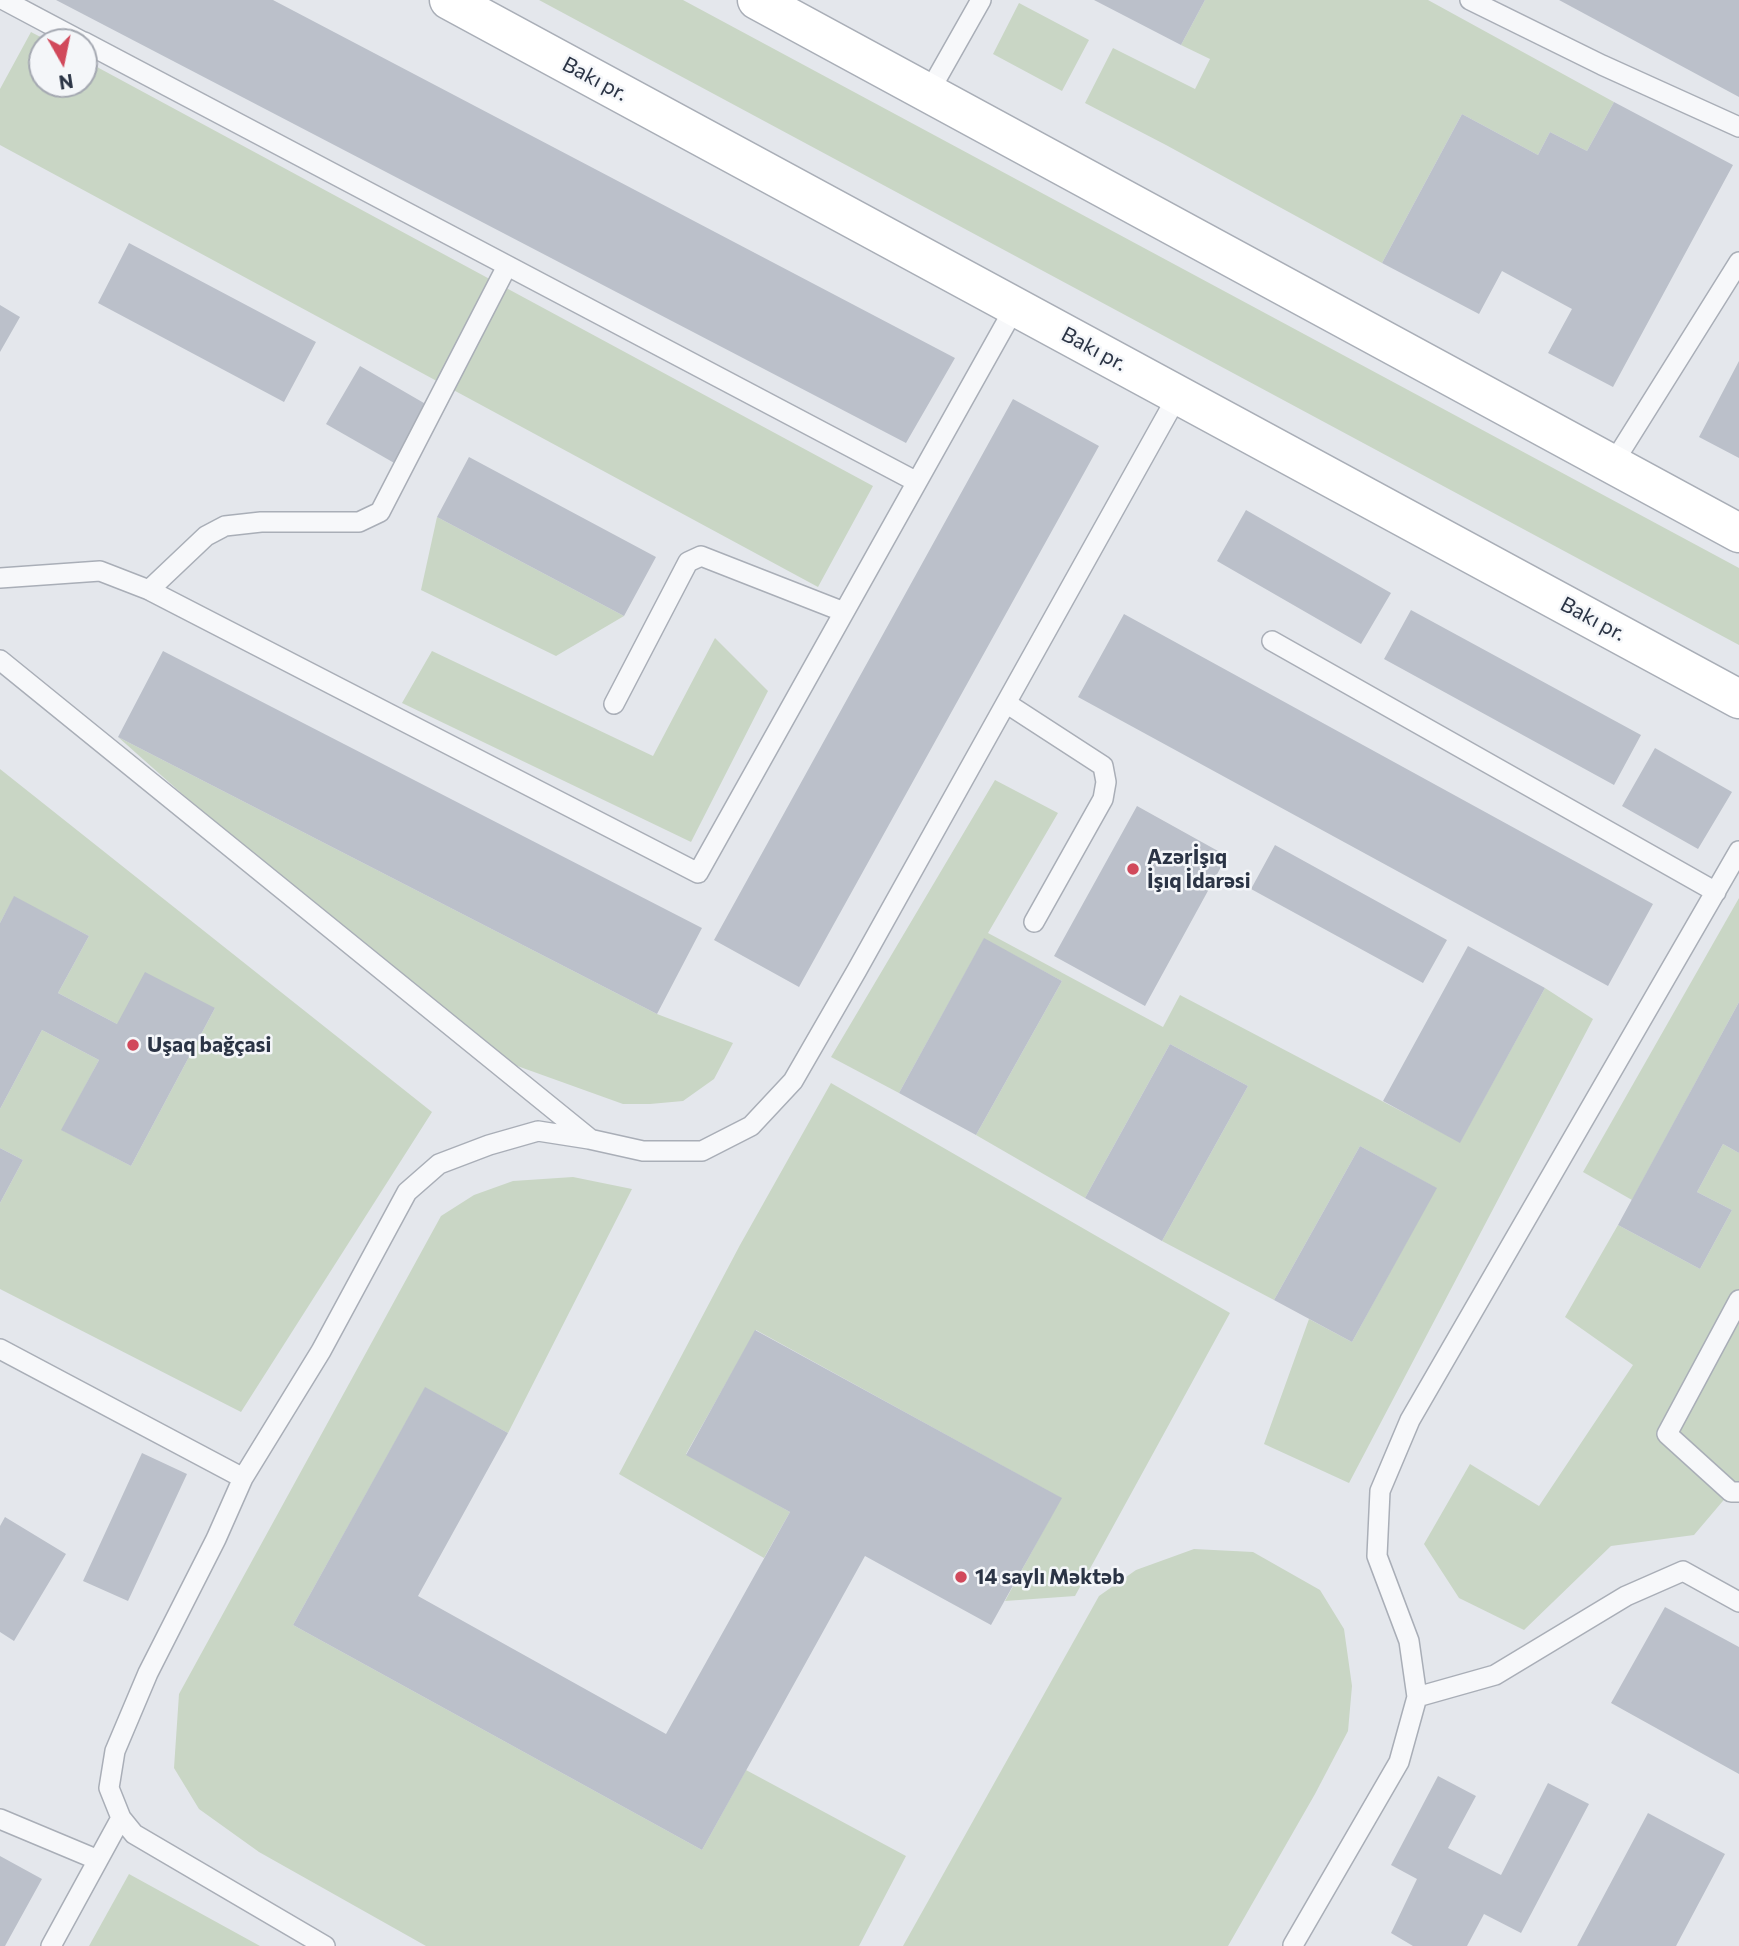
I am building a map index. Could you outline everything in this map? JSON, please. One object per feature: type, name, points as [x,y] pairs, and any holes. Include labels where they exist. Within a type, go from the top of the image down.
[{"type":"street","name":"Bakı pr.","points":[[449,0],[1739,699]]},
{"type":"street","points":[[757,0],[1739,533]]},
{"type":"lane","points":[[4,0],[57,28]]},
{"type":"lane","points":[[929,92],[981,0]]},
{"type":"lane","points":[[1470,0],[1602,65],[1739,127]]},
{"type":"lane","points":[[98,49],[917,482]]},
{"type":"lane","points":[[1612,465],[1739,262]]},
{"type":"lane","points":[[149,590],[206,536],[225,526],[261,522],[359,522],[380,512],[507,265]]},
{"type":"lane","points":[[0,578],[100,571],[149,590],[698,873],[1015,307]]},
{"type":"lane","points":[[325,1946],[134,1834],[121,1818],[109,1788],[115,1751],[148,1673],[216,1539],[243,1478],[321,1350],[407,1192],[439,1164],[489,1145],[538,1131],[643,1151],[702,1151],[751,1126],[793,1081],[1178,395]]},
{"type":"lane","points":[[614,704],[688,562],[701,556],[844,612]]},
{"type":"lane","points":[[1272,642],[1716,892]]},
{"type":"lane","points":[[0,660],[589,1139]]},
{"type":"lane","points":[[1006,703],[1103,766],[1106,782],[1102,799],[1034,922]]},
{"type":"lane","points":[[1293,1946],[1399,1762],[1417,1697],[1409,1641],[1377,1556],[1380,1491],[1410,1420],[1739,851]]},
{"type":"lane","points":[[1739,1300],[1667,1434],[1731,1492],[1739,1492]]},
{"type":"lane","points":[[0,1349],[243,1478]]},
{"type":"lane","points":[[1417,1697],[1495,1675],[1626,1596],[1683,1571],[1739,1602]]},
{"type":"lane","points":[[51,1946],[121,1818]]},
{"type":"lane","points":[[0,1819],[99,1860]]},
{"type":"green space","points":[[539,0],[683,0],[1739,568],[1739,645]]},
{"type":"green space","points":[[1205,0],[1428,0],[1614,102],[1587,151],[1550,132],[1538,155],[1462,114],[1382,263],[1085,103],[1113,48],[1195,89],[1210,59],[1181,45]]},
{"type":"green space","points":[[1019,3],[1089,40],[1062,91],[993,54]]},
{"type":"green space","points":[[28,38],[28,98],[98,98],[98,68],[873,486],[818,587],[0,145],[0,89]]},
{"type":"green space","points":[[437,517],[624,616],[556,656],[421,590]]},
{"type":"green space","points":[[715,638],[768,691],[691,842],[402,703],[432,651],[653,756]]},
{"type":"green space","points":[[118,737],[657,1014],[733,1043],[714,1079],[683,1101],[623,1104],[470,1049]]},
{"type":"green space","points":[[0,769],[432,1112],[241,1412],[0,1289],[0,1203],[23,1160],[0,1148],[0,1109],[42,1030],[99,1060],[62,1130],[131,1166],[215,1008],[117,1024],[58,993],[89,936],[14,897],[0,923]]},
{"type":"green space","points":[[995,780],[1058,813],[988,933],[1163,1027],[1180,995],[1460,1142],[1545,988],[1593,1019],[1349,1483],[1264,1444],[1309,1319],[1352,1342],[1436,1188],[1360,1146],[1274,1300],[1162,1241],[1248,1086],[1170,1044],[1085,1198],[976,1135],[1062,981],[984,939],[899,1093],[831,1057]]},
{"type":"green space","points":[[1739,898],[1739,1002],[1632,1200],[1583,1172]]},
{"type":"green space","points":[[831,1083],[1230,1313],[1075,1596],[1005,1601],[1061,1498],[756,1330],[686,1454],[790,1512],[764,1558],[619,1474],[740,1245]]},
{"type":"green space","points":[[1723,1144],[1739,1153],[1739,1482],[1694,1535],[1611,1546],[1524,1630],[1459,1598],[1424,1544],[1470,1464],[1539,1506],[1633,1365],[1565,1317],[1618,1225],[1700,1269],[1732,1210],[1697,1192]]},
{"type":"green space","points":[[573,1177],[632,1189],[508,1433],[425,1388],[293,1625],[702,1850],[746,1770],[906,1856],[859,1946],[426,1946],[259,1852],[199,1809],[174,1768],[179,1694],[441,1216],[474,1195],[513,1181]]},
{"type":"green space","points":[[1194,1549],[1253,1552],[1320,1590],[1344,1629],[1352,1686],[1348,1731],[1228,1946],[903,1946],[1099,1596],[1136,1570]]},
{"type":"green space","points":[[129,1874],[260,1946],[89,1946]]},
{"type":"building","points":[[56,0],[273,0],[955,358],[906,443]]},
{"type":"building","points":[[1094,0],[1205,0],[1181,45]]},
{"type":"building","points":[[1559,0],[1739,0],[1739,97]]},
{"type":"building","points":[[1614,102],[1733,165],[1613,387],[1548,353],[1572,309],[1502,271],[1479,314],[1382,263],[1462,114],[1538,155],[1550,132],[1587,151]]},
{"type":"building","points":[[129,243],[316,342],[284,402],[98,303]]},
{"type":"building","points":[[0,305],[20,317],[0,352]]},
{"type":"building","points":[[1739,361],[1739,458],[1699,437]]},
{"type":"building","points":[[360,366],[436,410],[403,468],[326,424]]},
{"type":"building","points":[[1013,399],[1099,446],[799,987],[714,940]]},
{"type":"building","points":[[469,457],[656,557],[624,616],[437,517]]},
{"type":"building","points":[[1246,510],[1391,593],[1361,644],[1217,561]]},
{"type":"building","points":[[1411,610],[1641,735],[1614,785],[1384,659]]},
{"type":"building","points":[[1124,614],[1653,904],[1608,986],[1078,697]]},
{"type":"building","points":[[163,651],[702,928],[657,1014],[118,737]]},
{"type":"building","points":[[1655,748],[1732,792],[1698,849],[1622,806]]},
{"type":"building","points":[[1137,806],[1227,856],[1145,1006],[1054,956]]},
{"type":"building","points":[[1275,845],[1447,940],[1423,983],[1251,889]]},
{"type":"building","name":"Uşaq bağçasi","points":[[14,896],[89,936],[58,993],[117,1024],[145,972],[215,1008],[131,1166],[61,1130],[99,1060],[42,1030],[0,1109],[0,923]]},
{"type":"building","points":[[984,938],[1062,981],[976,1135],[899,1093]]},
{"type":"building","points":[[1468,946],[1545,988],[1460,1143],[1383,1101]]},
{"type":"building","points":[[1739,1002],[1739,1153],[1723,1144],[1697,1192],[1732,1210],[1700,1269],[1618,1225]]},
{"type":"building","points":[[1170,1044],[1248,1086],[1162,1241],[1085,1198]]},
{"type":"building","points":[[1360,1146],[1437,1188],[1352,1342],[1274,1300]]},
{"type":"building","points":[[0,1148],[23,1160],[0,1203]]},
{"type":"building","name":"14 saylı Məktəb","points":[[755,1330],[1062,1498],[991,1625],[865,1556],[702,1850],[293,1625],[425,1387],[508,1433],[418,1596],[666,1734],[790,1512],[686,1455]]},
{"type":"building","points":[[142,1453],[187,1474],[128,1601],[83,1581]]},
{"type":"building","points":[[5,1517],[66,1554],[14,1641],[0,1632],[0,1526]]},
{"type":"building","points":[[1665,1607],[1739,1647],[1739,1774],[1611,1703]]},
{"type":"building","points":[[1438,1776],[1476,1796],[1448,1848],[1501,1875],[1548,1783],[1589,1804],[1521,1933],[1484,1914],[1467,1946],[1413,1946],[1391,1933],[1417,1879],[1391,1865]]},
{"type":"building","points":[[1648,1813],[1725,1854],[1676,1946],[1577,1946]]},
{"type":"building","points":[[0,1856],[42,1879],[5,1946],[0,1946]]},
{"type":"place","name":"Azərİşıq İşıq İdarəsi","points":[[1133,869]]},
{"type":"place","name":"Uşaq bağçasi","points":[[133,1045]]},
{"type":"place","name":"14 saylı Məktəb","points":[[961,1577]]}]
